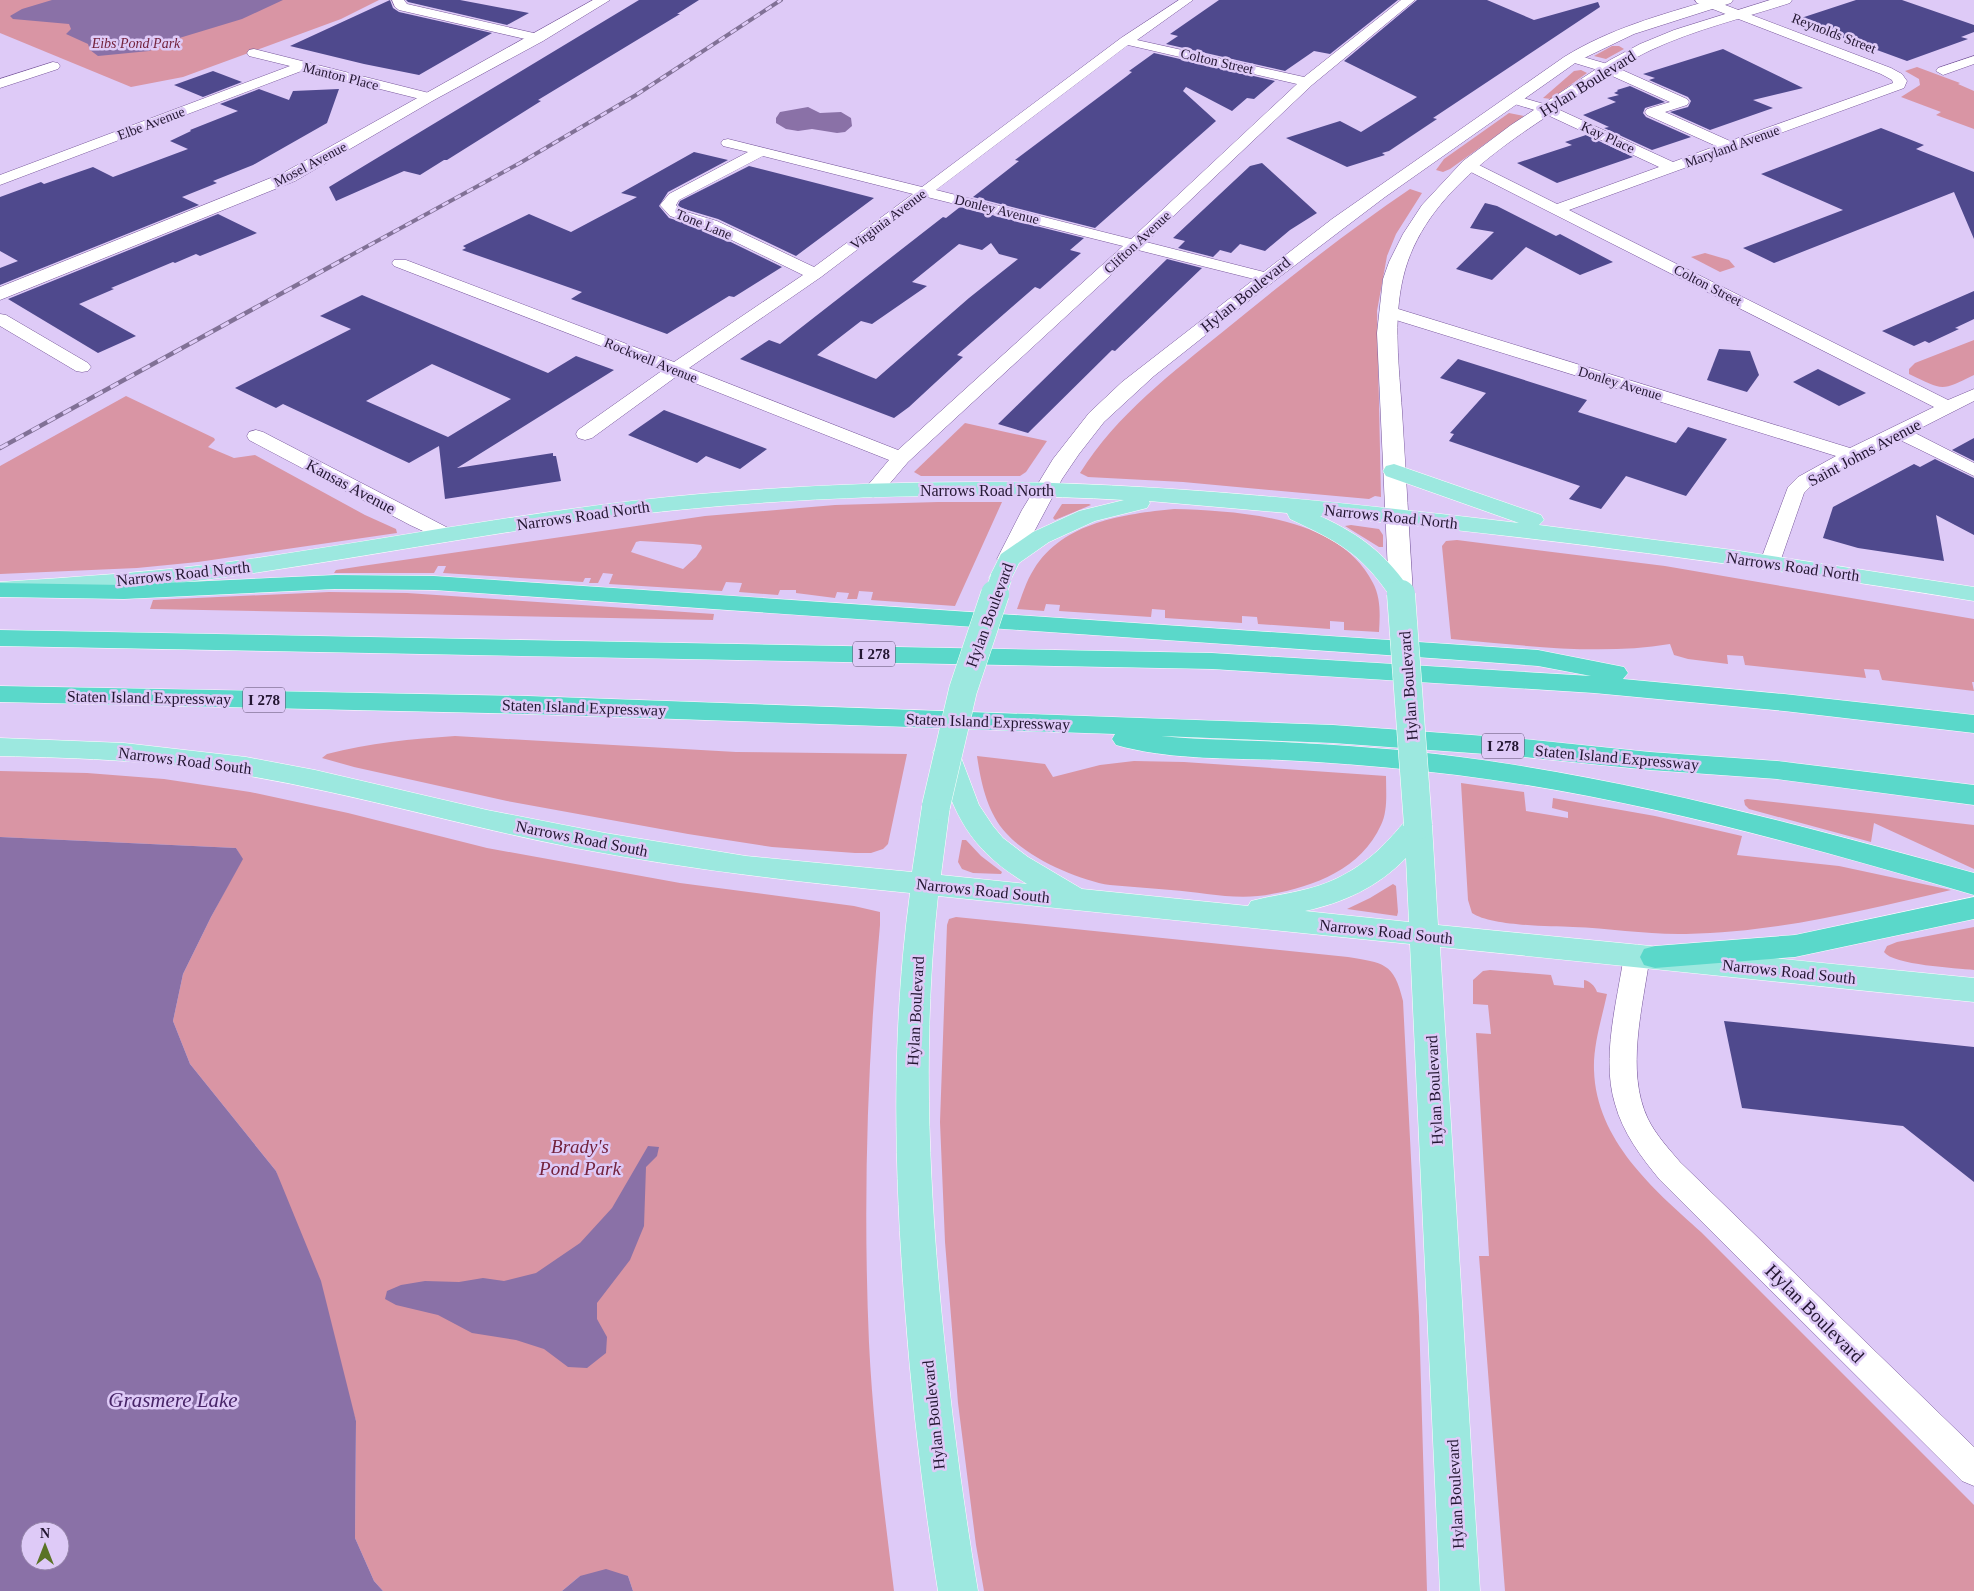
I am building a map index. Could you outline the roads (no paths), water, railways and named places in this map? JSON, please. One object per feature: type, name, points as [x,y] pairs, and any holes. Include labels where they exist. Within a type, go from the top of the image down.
[{"type":"highway","points":[[0,590],[124,592],[344,582],[504,586],[1538,658],[1747,698]]},
{"type":"highway","name":"I 278","points":[[0,638],[1183,660],[1377,670],[1747,698],[1974,724]]},
{"type":"highway","name":"Staten Island Expressway","points":[[0,694],[528,705],[1333,734],[1504,746],[1650,761],[1777,770],[1974,795]]},
{"type":"highway","points":[[1030,722],[1163,746],[1384,758],[1458,766],[1547,779],[1747,820],[1974,884]]},
{"type":"highway","points":[[1646,956],[1752,951],[1795,946],[1961,911]]},
{"type":"main road","name":"Mosel Avenue","points":[[0,294],[289,177],[603,0]]},
{"type":"main road","name":"Hylan Boulevard","points":[[1460,1591],[1425,935],[1396,516],[1387,333],[1394,277],[1404,250],[1424,217],[1450,182],[1468,165],[1546,109],[1606,68],[1662,40],[1708,23],[1785,0]]},
{"type":"main road","name":"Hylan Boulevard","points":[[958,1591],[939,1470],[923,1314],[914,1182],[911,1068],[916,968],[924,884],[946,752],[970,667],[1005,568],[1044,490],[1082,435],[1101,414],[1141,378],[1266,276],[1408,170],[1546,79],[1573,58],[1639,27],[1713,1]]},
{"type":"main road","points":[[1394,471],[1581,538]]},
{"type":"main road","name":"Narrows Road North","points":[[0,590],[182,575],[574,515],[648,506],[758,497],[873,491],[1044,490],[1185,497],[1396,516],[1770,562],[1974,594]]},
{"type":"main road","points":[[1005,568],[1041,538],[1087,516],[1121,506],[1185,497]]},
{"type":"main road","points":[[1279,505],[1341,534],[1368,552],[1390,574],[1401,594]]},
{"type":"main road","name":"Narrows Road South","points":[[0,747],[92,750],[223,763],[300,776],[520,827],[746,866],[1974,990]]},
{"type":"main road","points":[[946,752],[966,806],[984,834],[1026,869],[1077,900]]},
{"type":"main road","points":[[1223,914],[1314,899],[1346,887],[1383,863],[1418,825]]},
{"type":"street","points":[[398,0],[398,4],[404,7],[538,38]]},
{"type":"street","name":"Virginia Avenue","points":[[585,434],[674,369],[815,274],[1126,40],[1187,0]]},
{"type":"street","name":"Clifton Avenue","points":[[873,491],[901,458],[1136,243],[1307,82],[1409,0]]},
{"type":"street","name":"Reynolds Street","points":[[1713,1],[1740,15],[1898,77]]},
{"type":"street","name":"Colton Street","points":[[1126,40],[1307,82]]},
{"type":"street","name":"Manton Place","points":[[254,53],[428,97]]},
{"type":"street","points":[[1573,58],[1606,68],[1682,102],[1652,112],[1730,148]]},
{"type":"street","points":[[1943,71],[1974,60]]},
{"type":"street","points":[[0,84],[53,66]]},
{"type":"street","name":"Elbe Avenue","points":[[0,180],[302,66]]},
{"type":"street","name":"Maryland Avenue","points":[[1557,209],[1730,148],[1899,85],[1898,77]]},
{"type":"street","name":"Kay Place","points":[[1513,99],[1546,109],[1674,168]]},
{"type":"street","name":"Donley Avenue","points":[[728,143],[1266,276]]},
{"type":"street","name":"Tone Lane","points":[[761,151],[674,196],[668,205],[675,213],[711,224],[815,274]]},
{"type":"street","name":"Colton Street","points":[[1468,165],[1948,407]]},
{"type":"street","name":"Rockwell Avenue","points":[[400,263],[901,458]]},
{"type":"street","name":"Donley Avenue","points":[[1389,312],[1852,455]]},
{"type":"street","points":[[0,319],[82,367]]},
{"type":"street","name":"Saint Johns Avenue","points":[[1770,562],[1795,492],[1805,481],[1852,455],[1974,394]]},
{"type":"street","points":[[1899,432],[1974,470]]},
{"type":"street","name":"Kansas Avenue","points":[[256,436],[446,535]]},
{"type":"street","name":"Hylan Boulevard","points":[[1646,956],[1623,1052],[1623,1068],[1628,1102],[1634,1121],[1644,1137],[1670,1171],[1974,1470]]},
{"type":"water","points":[[52,0],[283,0],[242,19],[176,39],[149,51],[98,56],[90,50],[88,44],[66,34],[71,29],[69,24],[13,19],[10,16],[22,9]]},
{"type":"water","points":[[808,107],[820,113],[841,112],[851,118],[852,126],[845,132],[837,133],[812,129],[798,131],[786,129],[776,123],[776,118],[780,112]]},
{"type":"water","name":"Grasmere Lake","points":[[0,837],[236,848],[243,859],[211,917],[183,974],[173,1021],[190,1064],[276,1171],[321,1281],[356,1421],[355,1538],[374,1581],[383,1591],[0,1591]]},
{"type":"water","points":[[648,1146],[659,1147],[657,1156],[646,1167],[644,1226],[630,1260],[597,1303],[597,1319],[607,1337],[606,1353],[587,1368],[568,1367],[544,1349],[516,1340],[472,1333],[438,1315],[396,1305],[385,1299],[387,1291],[401,1285],[425,1281],[459,1282],[483,1278],[504,1281],[536,1273],[580,1243],[612,1208]]},
{"type":"water","points":[[606,1569],[628,1576],[633,1591],[562,1591],[580,1576]]},
{"type":"railway","points":[[344,259],[520,163],[636,95],[781,0]]},
{"type":"railway","points":[[0,448],[346,258]]},
{"type":"park label","name":"Eibs Pond Park","points":[[136,43]]},
{"type":"park label","name":"Brady's Pond Park","points":[[580,1157]]}]
